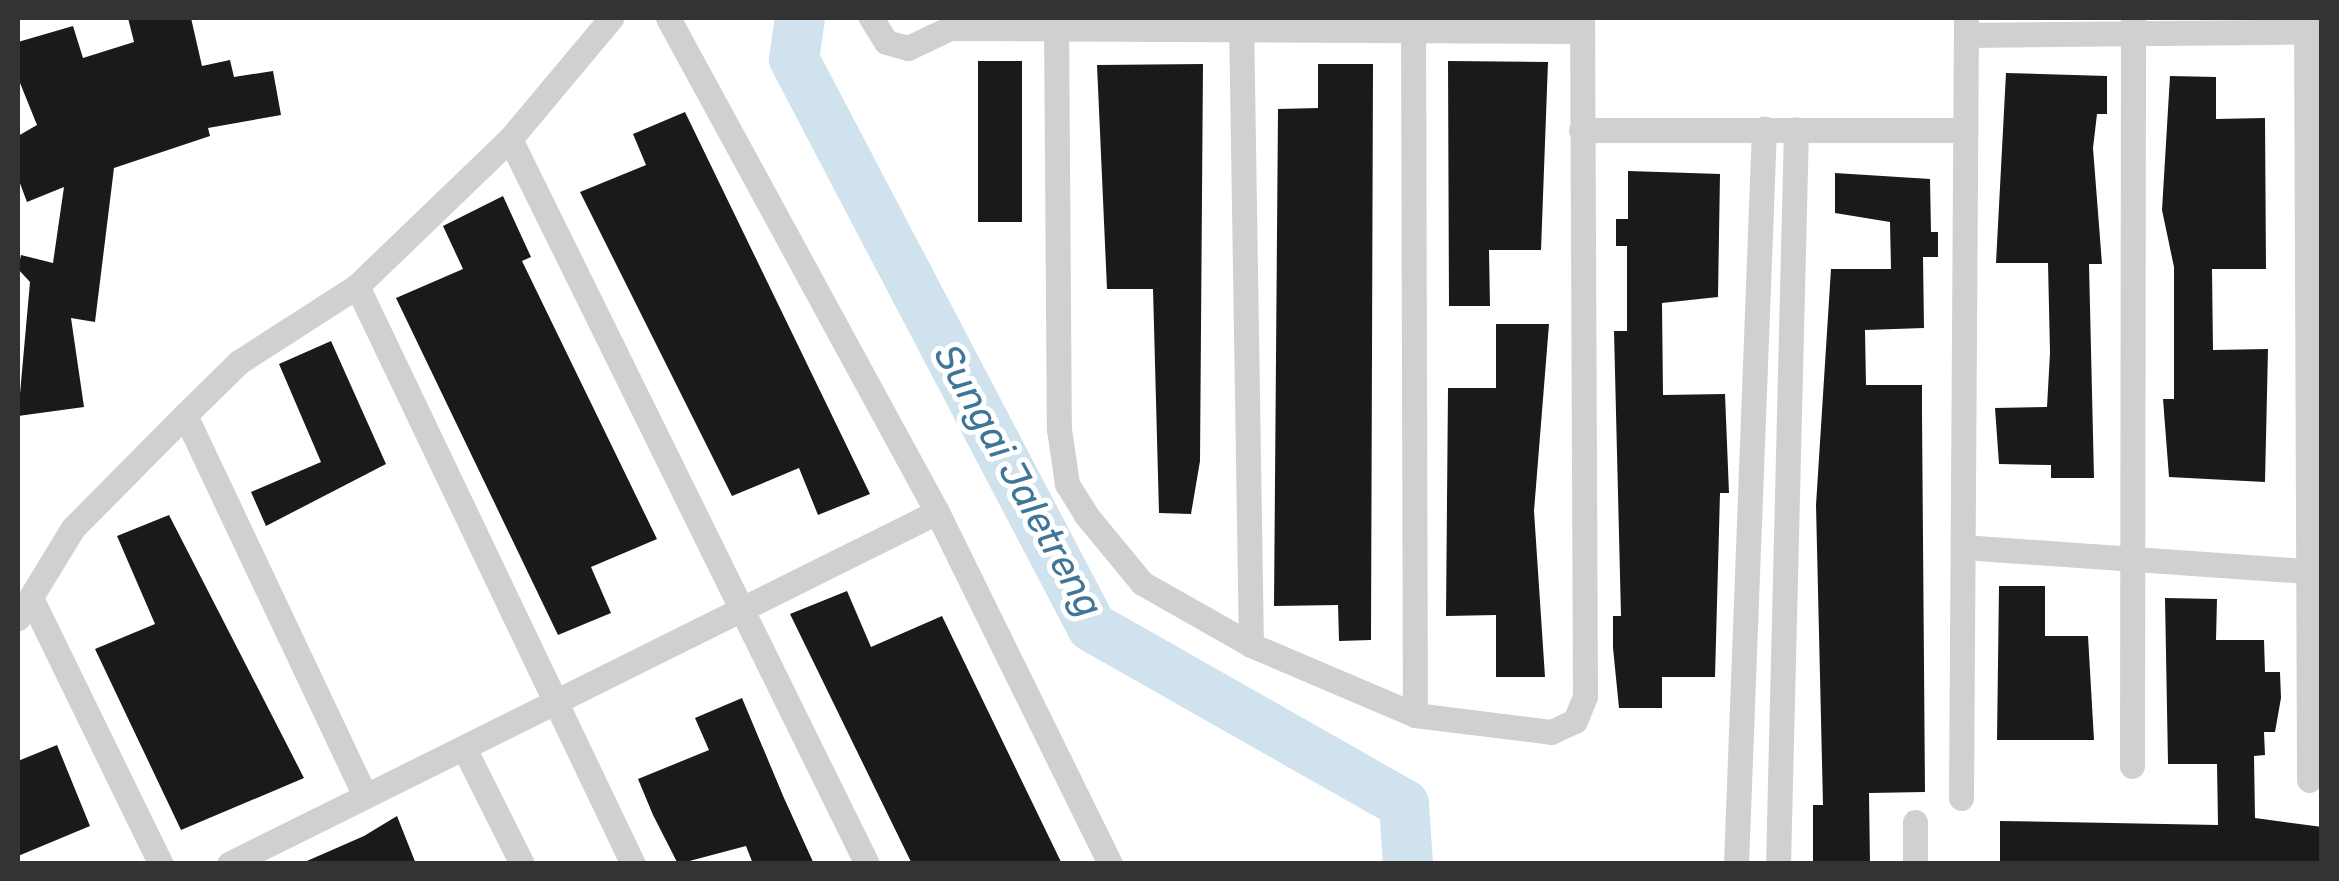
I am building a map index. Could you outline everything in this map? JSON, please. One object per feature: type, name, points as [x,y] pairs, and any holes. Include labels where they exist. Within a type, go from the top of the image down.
[{"type":"street","points":[[161,864],[24,608],[73,528],[185,414],[239,362],[357,286],[510,138],[611,18]]},
{"type":"street","points":[[668,18],[937,512],[1110,864]]},
{"type":"street","points":[[871,18],[886,42],[908,48],[950,28],[1056,24],[1582,24],[1583,710],[1551,732],[1415,715],[1251,645],[1142,583],[1067,484],[1056,24]]},
{"type":"street","points":[[1241,23],[1251,645]]},
{"type":"street","points":[[1413,24],[1415,715]]},
{"type":"street","points":[[1961,798],[1966,26],[2311,28],[2308,571],[2315,716],[2309,780]]},
{"type":"street","points":[[2132,766],[2128,558],[2133,26]]},
{"type":"street","points":[[1778,864],[1796,129]]},
{"type":"street","points":[[1581,130],[1965,130]]},
{"type":"street","points":[[1736,864],[1764,130]]},
{"type":"street","points":[[510,138],[867,864]]},
{"type":"street","points":[[357,286],[633,864]]},
{"type":"street","points":[[185,414],[365,795]]},
{"type":"street","points":[[229,864],[937,512]]},
{"type":"street","points":[[1963,546],[2308,571]]},
{"type":"street","points":[[464,748],[522,864]]},
{"type":"street","points":[[1915,864],[1916,822]]},
{"type":"building","points":[[128,18],[191,18],[202,66],[230,60],[234,77],[273,71],[281,115],[208,128],[210,136],[114,168],[95,322],[71,318],[84,407],[18,416],[30,282],[18,269],[21,255],[53,263],[64,187],[27,202],[18,178],[18,136],[37,125],[18,78],[18,42],[73,26],[83,58],[134,42]]},
{"type":"building","points":[[978,61],[1022,61],[1022,222],[978,222]]},
{"type":"building","points":[[1448,61],[1548,62],[1541,250],[1489,250],[1490,306],[1449,306]]},
{"type":"building","points":[[1203,64],[1200,461],[1191,514],[1159,513],[1153,289],[1107,289],[1097,65]]},
{"type":"building","points":[[1318,64],[1373,64],[1371,640],[1339,641],[1338,605],[1274,606],[1278,109],[1318,108]]},
{"type":"building","points":[[2006,73],[2107,76],[2107,114],[2097,114],[2093,148],[2102,264],[2089,264],[2094,478],[2051,478],[2051,465],[1999,464],[1995,408],[2047,407],[2050,353],[2048,263],[1996,263]]},
{"type":"building","points":[[2170,76],[2216,77],[2216,119],[2265,118],[2266,269],[2212,269],[2213,350],[2268,349],[2265,482],[2169,477],[2163,399],[2174,399],[2174,267],[2162,210]]},
{"type":"building","points":[[685,112],[870,494],[818,515],[799,468],[732,496],[580,192],[646,165],[633,134]]},
{"type":"building","points":[[1628,171],[1720,174],[1718,297],[1662,303],[1663,395],[1725,394],[1729,493],[1720,493],[1715,677],[1662,677],[1662,708],[1619,708],[1613,648],[1613,616],[1621,616],[1614,331],[1627,331],[1627,246],[1616,246],[1616,219],[1628,219]]},
{"type":"building","points":[[1835,173],[1930,179],[1931,232],[1938,232],[1938,257],[1923,257],[1924,328],[1865,330],[1866,385],[1922,385],[1925,792],[1869,793],[1870,864],[1813,864],[1813,805],[1823,805],[1816,505],[1831,269],[1891,269],[1890,222],[1835,213]]},
{"type":"building","points":[[503,196],[531,257],[522,261],[657,539],[591,567],[611,613],[558,635],[396,298],[463,269],[443,226]]},
{"type":"building","points":[[1496,324],[1549,324],[1534,511],[1545,677],[1496,677],[1496,615],[1446,616],[1448,388],[1496,388]]},
{"type":"building","points":[[331,341],[386,464],[266,526],[251,492],[321,462],[279,364]]},
{"type":"building","points":[[169,515],[304,778],[181,830],[95,649],[155,624],[117,536]]},
{"type":"building","points":[[1999,586],[2045,586],[2045,636],[2088,636],[2094,740],[1997,740]]},
{"type":"building","points":[[847,591],[871,647],[942,616],[1062,864],[912,864],[790,614]]},
{"type":"building","points":[[2165,598],[2217,599],[2216,640],[2264,640],[2265,672],[2280,672],[2281,698],[2275,732],[2264,732],[2265,755],[2254,756],[2255,818],[2322,827],[2322,864],[2000,864],[2000,821],[2218,825],[2217,764],[2168,764]]},
{"type":"building","points":[[742,698],[814,864],[753,864],[746,846],[678,864],[653,815],[638,779],[709,750],[695,718]]},
{"type":"building","points":[[57,745],[90,826],[18,856],[18,761]]},
{"type":"building","points":[[397,816],[416,864],[300,864],[364,836]]},
{"type":"waterway","name":"Sungai Jaletreng","points":[[800,18],[794,59],[1092,627],[1404,804],[1408,864]]}]
